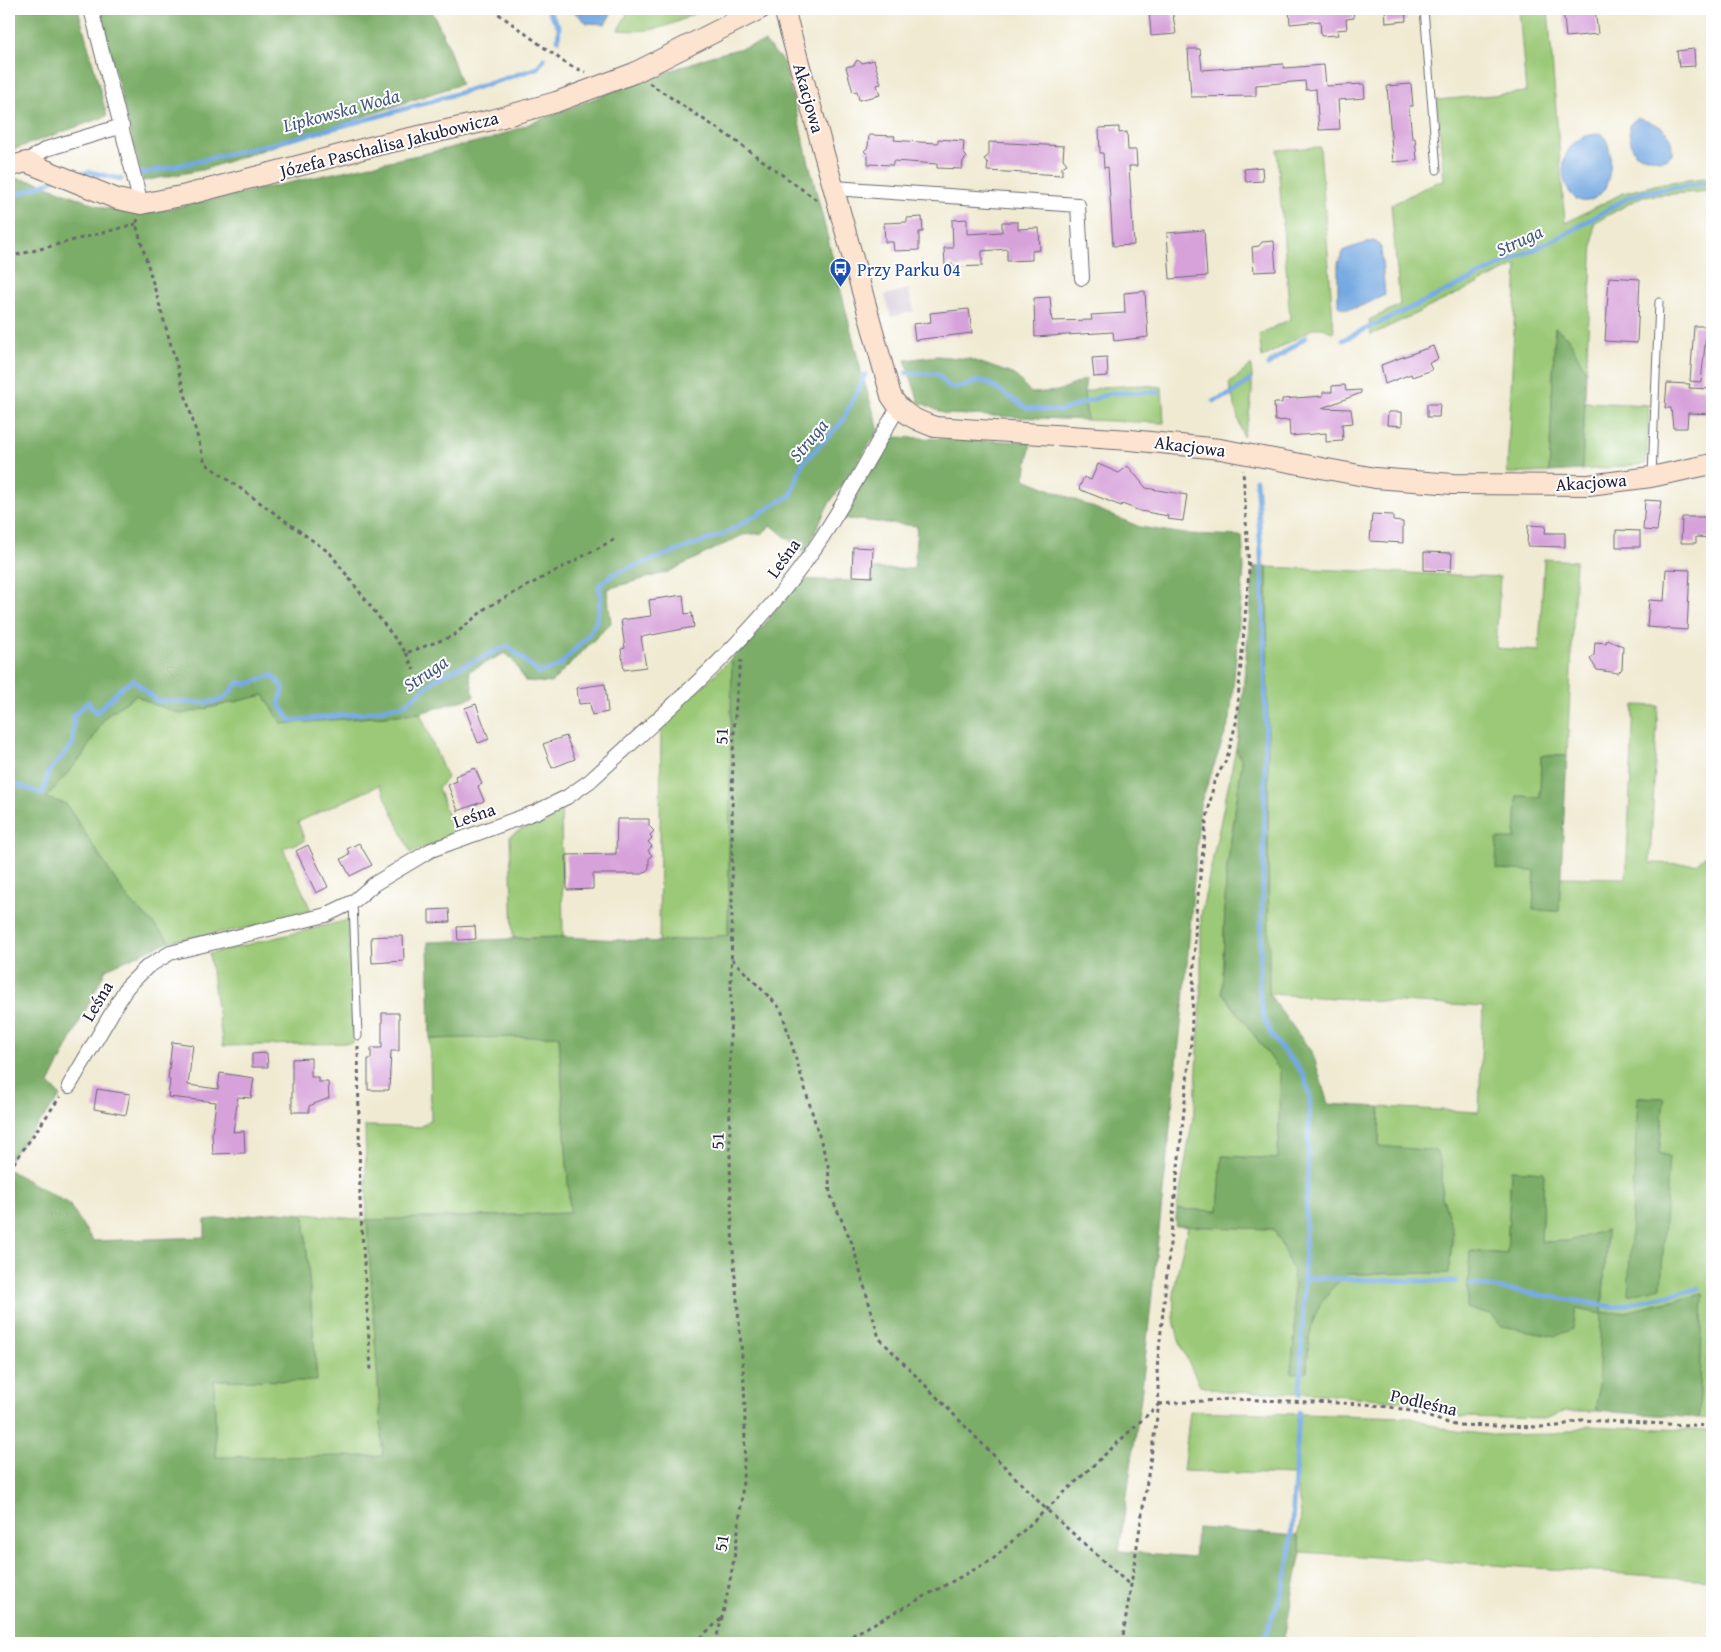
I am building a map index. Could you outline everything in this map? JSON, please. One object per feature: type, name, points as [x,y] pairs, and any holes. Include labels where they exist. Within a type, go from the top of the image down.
[{"type":"street","points":[[90,9],[142,204]]},
{"type":"street","name":"Józefa Paschalisa Jakubowicza","points":[[17,164],[51,171],[117,199],[142,204],[186,195],[378,144],[492,120],[556,102],[634,74],[760,9]]},
{"type":"street","name":"Akacjowa","points":[[784,9],[891,396],[898,408],[913,419],[935,427],[1130,440],[1244,453],[1375,478],[1416,482],[1589,485],[1651,477],[1712,464]]},
{"type":"street","points":[[17,164],[46,149],[122,126]]},
{"type":"street","points":[[836,194],[1078,204],[1082,278]]},
{"type":"street","name":"Leśna","points":[[69,1086],[127,987],[146,967],[170,953],[326,915],[353,902],[374,884],[431,850],[502,826],[567,797],[590,781],[744,637],[794,578],[813,550],[898,408]]},
{"type":"lane","points":[[1424,9],[1436,170]]},
{"type":"lane","points":[[1651,477],[1659,302]]},
{"type":"lane","points":[[353,902],[358,1036]]},
{"type":"path","points":[[492,9],[568,64],[611,83]]},
{"type":"path","points":[[634,74],[733,139],[823,204],[836,194]]},
{"type":"path","points":[[142,204],[136,224],[205,464],[330,553],[406,653],[414,670]]},
{"type":"path","points":[[9,257],[136,224]]},
{"type":"path","points":[[1122,1643],[1159,1404],[1157,1369],[1191,1042],[1196,913],[1206,823],[1214,782],[1227,758],[1237,714],[1249,571],[1242,463],[1244,453]]},
{"type":"path","points":[[406,653],[453,636],[486,608],[617,538]]},
{"type":"path","name":"51","points":[[715,1643],[722,1618],[742,1495],[744,1384],[733,1250],[730,1171],[734,749],[737,690],[744,637]]},
{"type":"path","points":[[732,959],[782,1009],[828,1166],[830,1194],[852,1243],[879,1338],[1046,1509],[1131,1586]]},
{"type":"path","points":[[358,1036],[360,1201],[371,1370]]},
{"type":"path","points":[[9,1170],[69,1086]]},
{"type":"path","name":"Podleśna","points":[[1159,1404],[1232,1399],[1365,1404],[1403,1408],[1455,1425],[1541,1427],[1558,1426],[1581,1420],[1712,1426]]},
{"type":"path","points":[[838,1643],[992,1560],[1159,1404]]},
{"type":"path","points":[[694,1643],[722,1618]]},
{"type":"shaded area","points":[[908,289],[914,311],[891,317],[885,295]]},
{"type":"green space","points":[[9,9],[78,9],[107,116],[9,151]]},
{"type":"green space","points":[[196,9],[431,9],[447,43],[461,84],[202,170],[143,181],[100,12],[189,13]]},
{"type":"green space","points":[[630,9],[703,9],[663,27],[631,31],[618,30]]},
{"type":"green space","points":[[1519,9],[1548,9],[1565,223],[1623,193],[1663,183],[1712,177],[1712,191],[1643,196],[1594,223],[1586,372],[1568,337],[1555,328],[1549,472],[1507,474],[1517,265],[1371,335],[1369,320],[1400,305],[1391,205],[1434,183],[1444,181],[1437,100],[1526,92]]},
{"type":"green space","points":[[765,42],[784,63],[861,371],[879,430],[827,507],[805,553],[771,525],[763,533],[743,535],[668,572],[607,589],[611,623],[551,683],[525,681],[514,662],[505,653],[469,671],[474,697],[420,713],[282,724],[264,695],[182,714],[152,704],[136,695],[106,716],[83,755],[46,798],[66,804],[125,895],[170,941],[106,969],[49,1084],[61,1096],[9,1160],[9,177],[37,182],[104,208],[150,213],[491,139],[606,94],[711,56]]},
{"type":"green space","points":[[1320,147],[1334,333],[1323,328],[1314,328],[1262,358],[1259,335],[1290,319],[1277,150]]},
{"type":"green space","points":[[1555,328],[1568,337],[1586,372],[1582,470],[1549,472]]},
{"type":"green space","points":[[937,356],[970,359],[1015,375],[1031,393],[1058,391],[1086,379],[1084,393],[1087,420],[945,414],[919,402],[905,360]]},
{"type":"green space","points":[[1251,365],[1251,401],[1243,437],[1229,384]]},
{"type":"green space","points":[[1142,385],[1162,387],[1164,423],[1087,420],[1084,393],[1101,387]]},
{"type":"green space","points":[[1585,402],[1649,405],[1646,464],[1582,470]]},
{"type":"green space","points":[[892,437],[1031,442],[1025,479],[1140,527],[1185,534],[1242,536],[1244,569],[1230,720],[1200,805],[1185,988],[1141,1397],[1119,1551],[1194,1557],[1197,1528],[1298,1536],[1301,1552],[1283,1643],[9,1643],[9,1170],[69,1204],[93,1241],[205,1237],[205,1220],[279,1212],[304,1214],[317,1381],[214,1380],[216,1457],[383,1456],[367,1220],[570,1213],[559,1036],[430,1039],[428,942],[563,937],[659,942],[728,935],[732,658],[758,633],[798,579],[872,582],[873,569],[914,569],[917,526],[838,518]]},
{"type":"green space","points":[[1544,559],[1576,561],[1567,756],[1541,755],[1540,797],[1517,796],[1515,840],[1497,869],[1535,871],[1534,910],[1559,911],[1560,877],[1626,878],[1634,705],[1658,706],[1650,863],[1696,864],[1709,852],[1712,825],[1712,1419],[1699,1418],[1703,1294],[1625,1312],[1602,1314],[1597,1411],[1566,1411],[1544,1419],[1461,1417],[1403,1401],[1309,1393],[1226,1392],[1200,1385],[1180,1343],[1175,1326],[1173,1306],[1180,1260],[1188,1226],[1274,1229],[1293,1271],[1295,1332],[1291,1372],[1307,1372],[1309,1343],[1316,1314],[1327,1294],[1347,1274],[1449,1273],[1453,1231],[1442,1196],[1442,1166],[1435,1151],[1379,1147],[1380,1107],[1479,1112],[1483,1007],[1269,994],[1267,567],[1500,577],[1496,648],[1539,651]],"holes":[[[1639,1097],[1664,1098],[1659,1153]],[[1511,1170],[1544,1172],[1541,1242],[1569,1241],[1607,1230],[1602,1313],[1575,1309],[1501,1326],[1491,1314],[1467,1307],[1470,1251],[1507,1254]]]},
{"type":"green space","points":[[1254,567],[1267,567],[1269,994],[1313,1054],[1328,1104],[1380,1107],[1379,1146],[1436,1151],[1442,1166],[1442,1196],[1453,1231],[1449,1273],[1347,1274],[1327,1294],[1316,1314],[1309,1343],[1307,1372],[1291,1373],[1295,1332],[1293,1271],[1274,1229],[1175,1226],[1177,1209],[1218,1211],[1222,1156],[1278,1159],[1280,1070],[1222,992],[1226,875],[1242,762],[1236,748],[1240,724]]},
{"type":"green space","points":[[732,658],[728,935],[659,942],[661,725]]},
{"type":"green space","points":[[136,695],[152,704],[182,714],[264,695],[351,719],[420,713],[447,778],[438,788],[455,836],[411,853],[380,785],[298,822],[305,841],[283,848],[311,910],[253,927],[170,941],[125,895],[66,804],[46,798],[83,755],[106,716]]},
{"type":"green space","points":[[1236,748],[1242,762],[1226,875],[1222,992],[1280,1070],[1278,1159],[1222,1156],[1218,1211],[1177,1209],[1195,1106],[1201,993],[1201,915]]},
{"type":"green space","points":[[1541,755],[1567,756],[1559,911],[1533,910],[1535,871],[1496,869],[1497,839],[1515,839],[1517,796],[1540,797]]},
{"type":"green space","points":[[561,807],[563,937],[513,938],[510,836]]},
{"type":"green space","points":[[348,920],[353,1043],[223,1046],[209,954]]},
{"type":"green space","points":[[559,1036],[570,1213],[367,1220],[365,1126],[421,1127],[431,1119],[430,1039]]},
{"type":"green space","points":[[1638,1097],[1664,1098],[1659,1153],[1669,1156],[1661,1287],[1628,1295]]},
{"type":"green space","points":[[1511,1170],[1544,1172],[1541,1242],[1569,1241],[1607,1230],[1602,1313],[1625,1312],[1703,1294],[1699,1418],[1597,1411],[1601,1314],[1576,1309],[1573,1329],[1556,1336],[1501,1326],[1491,1314],[1467,1308],[1470,1251],[1507,1254]]},
{"type":"green space","points":[[304,1214],[367,1220],[383,1457],[216,1458],[214,1380],[317,1381]]},
{"type":"green space","points":[[1190,1411],[1409,1417],[1448,1430],[1492,1435],[1556,1434],[1587,1426],[1712,1431],[1712,1580],[1301,1552],[1298,1536],[1301,1514],[1295,1475],[1183,1471]]},
{"type":"water","points":[[571,9],[614,9],[605,24],[587,23]]},
{"type":"water","points":[[1637,118],[1658,126],[1667,133],[1672,145],[1672,154],[1667,159],[1659,160],[1636,154],[1630,140],[1629,125]]},
{"type":"water","points":[[1602,134],[1610,153],[1610,170],[1607,183],[1602,192],[1596,197],[1582,201],[1573,196],[1566,186],[1563,173],[1565,159],[1571,146],[1583,137]]},
{"type":"water","points":[[1373,241],[1378,243],[1381,248],[1385,295],[1355,308],[1349,309],[1338,306],[1338,263],[1344,250]]},
{"type":"building","points":[[1149,9],[1172,9],[1176,34],[1151,36]]},
{"type":"building","points":[[1289,9],[1353,9],[1354,18],[1346,19],[1347,29],[1337,30],[1338,35],[1321,36],[1320,21],[1290,24]]},
{"type":"building","points":[[1385,9],[1405,9],[1406,21],[1386,23]]},
{"type":"building","points":[[1563,9],[1595,9],[1598,34],[1566,37]]},
{"type":"building","points":[[1188,49],[1200,49],[1202,70],[1283,64],[1284,68],[1324,65],[1326,86],[1364,84],[1365,98],[1338,100],[1340,129],[1319,130],[1316,89],[1306,90],[1305,81],[1256,85],[1256,96],[1191,97]]},
{"type":"building","points":[[1694,49],[1695,66],[1679,67],[1677,51]]},
{"type":"building","points":[[857,60],[862,63],[874,60],[881,84],[877,85],[880,95],[859,100],[857,91],[853,92],[846,67],[854,65]]},
{"type":"building","points":[[1411,84],[1413,106],[1409,106],[1412,138],[1415,138],[1417,160],[1393,162],[1387,86]]},
{"type":"building","points":[[1119,127],[1119,133],[1127,132],[1128,150],[1136,150],[1137,166],[1129,166],[1134,245],[1113,246],[1108,167],[1104,168],[1103,153],[1100,153],[1099,128]]},
{"type":"building","points":[[869,135],[895,136],[894,140],[919,142],[938,143],[938,139],[964,141],[963,153],[967,157],[963,161],[962,169],[937,168],[937,164],[893,161],[893,165],[868,164],[868,155],[864,151],[868,147]]},
{"type":"building","points":[[989,142],[1064,146],[1063,159],[1067,164],[1062,167],[1062,175],[987,171],[988,163],[984,159],[989,155]]},
{"type":"building","points":[[1262,167],[1263,181],[1246,182],[1244,169]]},
{"type":"building","points":[[922,217],[923,232],[919,232],[919,250],[894,251],[893,242],[885,242],[884,223],[907,222],[907,218]]},
{"type":"building","points":[[967,219],[967,234],[1002,232],[1002,222],[1018,222],[1018,229],[1039,228],[1040,250],[1032,251],[1032,260],[1007,261],[1007,249],[982,251],[982,266],[955,267],[952,264],[945,265],[944,248],[953,248],[952,220]]},
{"type":"building","points":[[1204,230],[1207,276],[1170,279],[1167,233]]},
{"type":"building","points":[[1274,241],[1276,271],[1254,272],[1252,247],[1259,246],[1262,242]]},
{"type":"building","points":[[1609,277],[1640,279],[1637,343],[1605,341]]},
{"type":"building","points":[[1145,291],[1148,337],[1114,341],[1113,332],[1035,337],[1034,298],[1050,297],[1052,321],[1092,320],[1091,315],[1125,313],[1124,293]]},
{"type":"building","points":[[969,309],[972,333],[915,340],[913,324],[931,322],[930,313]]},
{"type":"building","points":[[1694,326],[1707,326],[1701,382],[1690,381]]},
{"type":"building","points":[[1433,346],[1438,359],[1429,363],[1432,370],[1412,377],[1411,374],[1385,384],[1381,365]]},
{"type":"building","points":[[1107,357],[1108,376],[1094,377],[1092,358]]},
{"type":"building","points":[[1667,383],[1690,384],[1689,388],[1712,389],[1712,414],[1688,413],[1687,428],[1673,428],[1671,408],[1665,408]]},
{"type":"building","points":[[1345,385],[1346,391],[1361,390],[1361,393],[1322,408],[1351,409],[1353,423],[1342,424],[1343,441],[1326,442],[1326,433],[1290,436],[1289,420],[1275,421],[1274,403],[1282,403],[1282,399],[1323,396],[1323,392],[1332,392],[1332,386]]},
{"type":"building","points":[[1427,404],[1440,404],[1439,417],[1427,417]]},
{"type":"building","points":[[1388,412],[1402,412],[1402,426],[1387,425]]},
{"type":"building","points":[[1098,464],[1119,473],[1128,466],[1146,488],[1187,495],[1183,521],[1167,519],[1168,516],[1140,511],[1122,504],[1121,506],[1081,490],[1079,488],[1084,477],[1091,480]]},
{"type":"building","points":[[1645,500],[1661,501],[1657,531],[1643,530]]},
{"type":"building","points":[[1372,514],[1393,515],[1393,521],[1403,522],[1403,543],[1370,541]]},
{"type":"building","points":[[1682,517],[1712,517],[1712,538],[1696,537],[1696,543],[1681,543]]},
{"type":"building","points":[[1528,525],[1546,526],[1545,533],[1565,533],[1565,547],[1527,546]]},
{"type":"building","points":[[1616,530],[1640,531],[1640,547],[1616,547]]},
{"type":"building","points":[[853,547],[873,548],[872,577],[852,576]]},
{"type":"building","points":[[1424,552],[1452,553],[1451,571],[1424,570]]},
{"type":"building","points":[[1666,569],[1690,570],[1687,630],[1647,627],[1649,600],[1664,601]]},
{"type":"building","points":[[683,595],[685,614],[692,613],[694,627],[641,637],[646,667],[624,670],[621,649],[625,648],[621,620],[651,616],[649,600]]},
{"type":"building","points":[[1607,640],[1623,646],[1622,669],[1618,673],[1597,670],[1590,659],[1594,655],[1595,642],[1606,643]]},
{"type":"building","points":[[605,684],[608,712],[592,715],[590,703],[579,704],[577,688]]},
{"type":"building","points":[[476,704],[489,739],[478,743],[465,708]]},
{"type":"building","points":[[566,736],[575,759],[552,768],[543,744]]},
{"type":"building","points":[[475,768],[482,784],[478,786],[484,801],[458,811],[448,785],[457,781],[455,776]]},
{"type":"building","points":[[617,819],[649,819],[649,826],[654,831],[650,835],[652,838],[648,842],[652,846],[648,851],[652,855],[649,859],[649,868],[643,874],[593,874],[593,889],[567,890],[566,855],[616,854]]},
{"type":"building","points":[[359,843],[372,865],[350,876],[341,859],[350,854],[347,849]]},
{"type":"building","points":[[308,845],[328,887],[316,893],[296,851]]},
{"type":"building","points":[[449,909],[450,922],[429,923],[429,910]]},
{"type":"building","points":[[475,926],[476,939],[458,940],[457,927]]},
{"type":"building","points":[[403,936],[404,961],[372,963],[371,937]]},
{"type":"building","points":[[382,1013],[399,1013],[399,1051],[391,1051],[389,1090],[368,1090],[368,1059],[371,1059],[371,1048],[382,1048]]},
{"type":"building","points":[[172,1042],[193,1045],[188,1085],[218,1089],[220,1073],[254,1078],[251,1098],[238,1097],[233,1132],[244,1131],[245,1153],[213,1154],[212,1134],[216,1102],[168,1097]]},
{"type":"building","points":[[267,1053],[268,1067],[252,1067],[252,1054]]},
{"type":"building","points":[[311,1058],[311,1077],[318,1077],[318,1082],[328,1082],[329,1098],[309,1106],[309,1112],[292,1112],[292,1059]]},
{"type":"building","points":[[97,1089],[130,1094],[126,1115],[94,1109]]},
{"type":"waterway","name":"Lipkowska Woda","points":[[547,9],[559,27],[558,40]]},
{"type":"waterway","name":"Lipkowska Woda","points":[[140,174],[290,139],[390,113],[537,68],[544,59]]},
{"type":"waterway","name":"Lipkowska Woda","points":[[75,175],[89,172],[121,179]]},
{"type":"waterway","name":"Lipkowska Woda","points":[[9,198],[54,180]]},
{"type":"waterway","name":"Struga","points":[[1343,340],[1564,235],[1627,198],[1644,192],[1712,182]]},
{"type":"waterway","name":"Struga","points":[[1268,365],[1306,337]]},
{"type":"waterway","name":"Struga","points":[[906,373],[937,374],[950,388],[966,386],[977,381],[987,382],[1026,408],[1060,411],[1111,393],[1159,392]]},
{"type":"waterway","name":"Struga","points":[[9,782],[43,794],[48,773],[73,744],[74,715],[88,702],[96,713],[121,688],[133,680],[157,701],[202,703],[219,701],[230,693],[238,683],[249,684],[272,675],[284,688],[279,704],[291,721],[364,713],[404,705],[440,676],[508,646],[539,673],[559,666],[585,639],[595,625],[601,598],[599,586],[613,574],[724,534],[791,495],[802,464],[842,422],[865,375]]},
{"type":"waterway","name":"Struga","points":[[1214,401],[1233,393],[1250,380]]},
{"type":"waterway","points":[[1256,480],[1265,670],[1265,797],[1259,988],[1262,1010],[1269,1030],[1277,1043],[1302,1072],[1310,1099],[1300,1394]]},
{"type":"waterway","points":[[1304,1278],[1457,1282]]},
{"type":"waterway","points":[[1471,1284],[1614,1307],[1698,1289]]},
{"type":"waterway","points":[[1262,1643],[1284,1587],[1290,1556],[1299,1412]]},
{"type":"place","name":"Przy Parku 04","points":[[841,288]]}]
